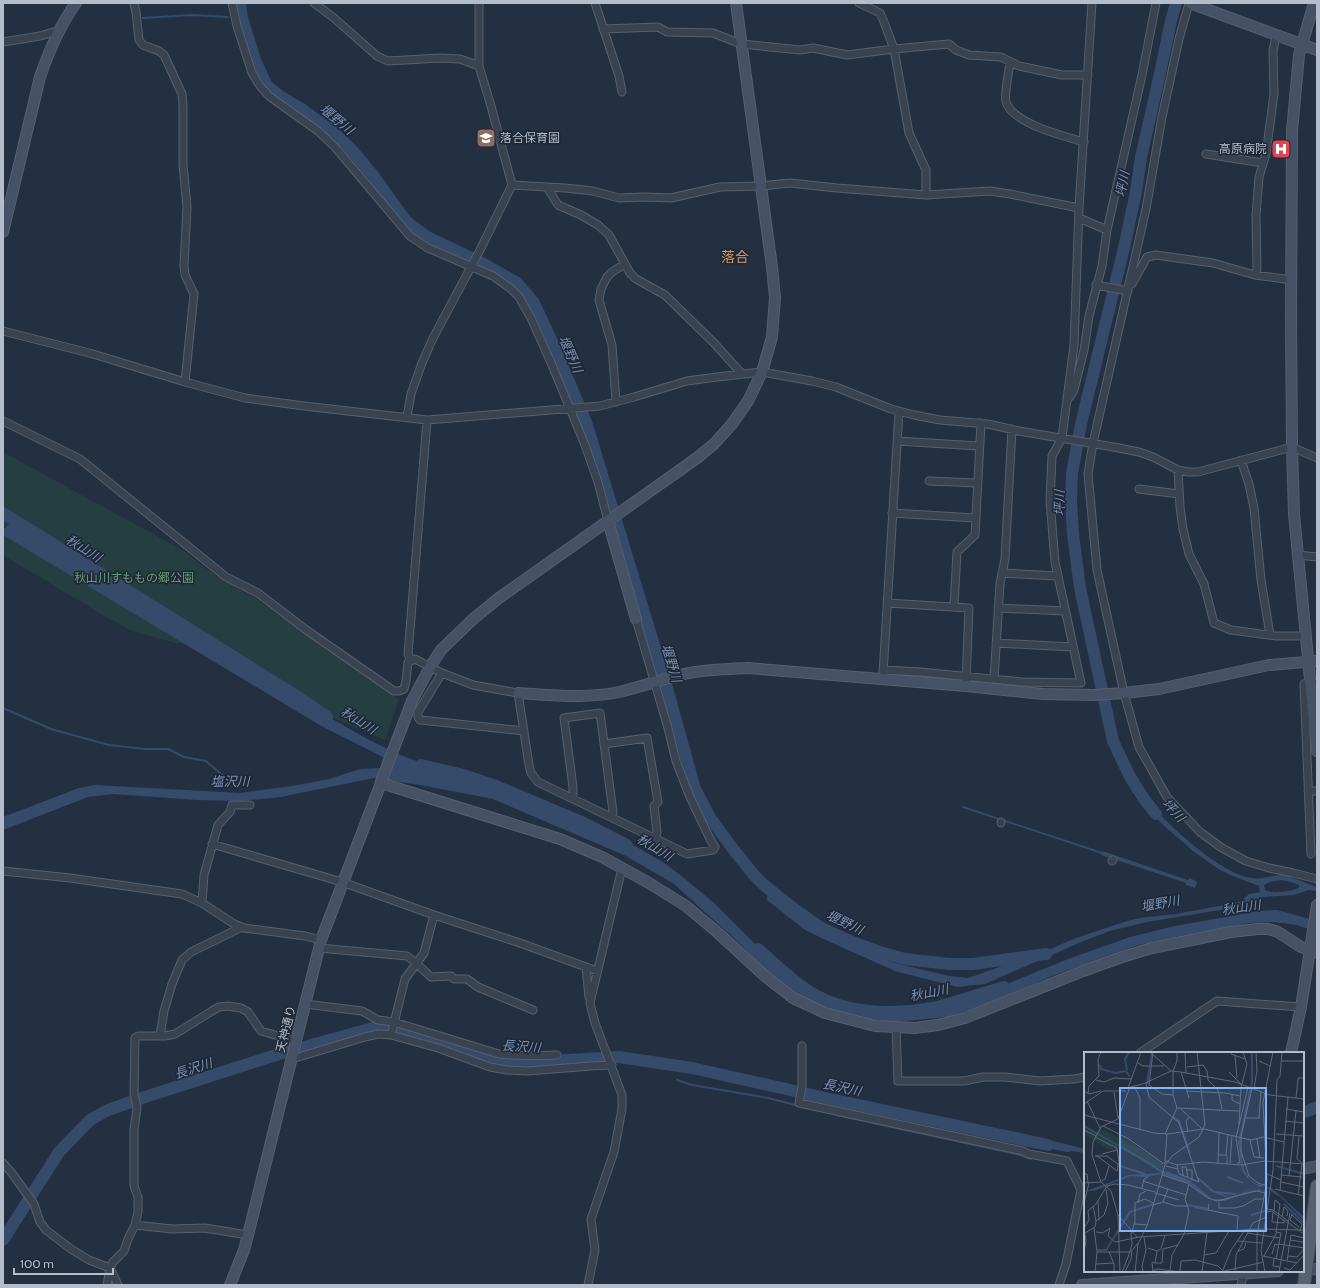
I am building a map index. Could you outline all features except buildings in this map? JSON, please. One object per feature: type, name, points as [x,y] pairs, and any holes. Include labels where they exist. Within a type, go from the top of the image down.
[{"type":"main road","points":[[1304,1285],[1309,1269],[1317,1186]]},
{"type":"street","points":[[3,232],[40,77],[46,59],[60,30],[68,14],[76,3]]},
{"type":"street","points":[[134,3],[139,40],[143,45],[159,51],[164,55],[182,94],[183,165],[187,207],[184,266],[185,275],[194,294],[185,382]]},
{"type":"street","points":[[232,3],[237,26],[252,73],[260,86],[269,96],[318,131],[335,147],[410,236],[428,248],[493,276],[510,288],[519,298],[552,365],[585,445],[609,520],[676,761],[690,797],[715,847],[713,850],[687,854],[538,782],[531,773],[518,693]]},
{"type":"street","points":[[314,3],[334,18],[376,56],[388,61],[440,58],[460,60],[479,66]]},
{"type":"street","points":[[407,418],[411,394],[433,338],[472,266],[512,185],[479,66],[479,3]]},
{"type":"street","points":[[595,3],[619,76],[622,92]]},
{"type":"street","name":"天神通り","points":[[230,1285],[244,1250],[248,1235],[320,944],[342,882],[412,700],[430,667],[441,650],[473,619],[499,598],[697,458],[714,444],[732,424],[748,401],[762,372],[772,337],[775,298],[736,3]]},
{"type":"street","points":[[859,3],[880,13],[894,49],[909,133],[926,170],[926,195]]},
{"type":"street","points":[[966,681],[994,679],[1022,682],[1081,683],[1054,562],[1050,501],[1052,456],[1062,438],[1074,345],[1079,208],[1092,3]]},
{"type":"street","points":[[1066,403],[1074,390],[1084,350],[1088,316],[1099,285],[1107,230],[1142,75],[1156,3]]},
{"type":"street","points":[[1317,50],[1276,36],[1209,6],[1189,3],[1179,39],[1164,109],[1146,209],[1091,443],[1088,474],[1097,570],[1124,693],[1139,747],[1167,796],[1200,832],[1222,848],[1246,861],[1317,879]]},
{"type":"street","points":[[1314,3],[1303,46],[1299,55],[1292,131],[1292,447],[1294,507],[1306,636],[1312,661],[1317,751]]},
{"type":"street","points":[[603,30],[658,27],[667,32],[713,33],[741,44],[800,50],[813,48],[847,55],[949,44],[956,50],[969,55],[1001,57],[1019,66],[1062,75],[1088,75]]},
{"type":"street","points":[[3,42],[40,36],[60,30]]},
{"type":"street","points":[[1255,275],[1257,269],[1256,216],[1259,177],[1266,154],[1274,94],[1273,51],[1276,36]]},
{"type":"street","points":[[1010,62],[1006,102],[1021,120],[1044,130],[1084,142]]},
{"type":"street","points":[[1206,154],[1263,163]]},
{"type":"street","points":[[512,185],[565,188],[619,198],[671,198],[720,187],[761,186],[790,183],[926,195],[990,191],[1079,208]]},
{"type":"street","points":[[547,187],[558,205],[581,215],[598,225],[609,235],[630,273],[665,295],[714,343],[742,374]]},
{"type":"street","points":[[1079,218],[1107,230]]},
{"type":"street","points":[[1126,291],[1147,257],[1156,255],[1213,263],[1255,275],[1292,280]]},
{"type":"street","points":[[616,402],[612,345],[600,300],[601,289],[607,277],[625,264]]},
{"type":"street","points":[[1099,285],[1126,291]]},
{"type":"street","points":[[3,331],[93,354],[185,382],[245,398],[427,420],[585,408],[616,402],[687,381],[762,372],[818,382],[836,387],[899,411],[940,420],[981,423],[1012,430],[1139,452],[1178,470],[1188,472],[1198,472],[1292,447],[1317,458]]},
{"type":"street","points":[[883,675],[899,411]]},
{"type":"street","points":[[411,660],[408,654],[427,420]]},
{"type":"street","points":[[3,421],[80,459],[226,577],[258,593],[305,629],[394,691],[404,689],[408,662],[411,660]]},
{"type":"street","points":[[954,606],[957,552],[975,535],[981,423]]},
{"type":"street","points":[[994,679],[1000,584],[1005,558],[1012,430]]},
{"type":"street","points":[[897,441],[979,446]]},
{"type":"street","points":[[1241,460],[1249,484],[1254,508],[1261,580],[1270,635]]},
{"type":"street","points":[[1178,470],[1183,529],[1189,554],[1204,584],[1214,623],[1232,630],[1270,635],[1306,636]]},
{"type":"street","points":[[930,481],[977,483]]},
{"type":"street","points":[[1140,489],[1179,494]]},
{"type":"street","points":[[892,513],[976,518]]},
{"type":"street","points":[[1298,555],[1317,557]]},
{"type":"street","points":[[1002,573],[1058,576]]},
{"type":"street","points":[[887,603],[969,608],[966,681]]},
{"type":"street","points":[[998,608],[1065,611]]},
{"type":"street","points":[[996,643],[1073,647]]},
{"type":"street","points":[[411,660],[415,659],[442,673],[473,685],[518,693],[565,695],[601,695],[619,692],[686,674],[713,669],[748,668],[966,681],[1043,694],[1094,695],[1159,689],[1269,665],[1312,661]]},
{"type":"street","points":[[442,673],[418,712],[418,717],[420,720],[524,730]]},
{"type":"street","points":[[1311,854],[1304,684],[1313,682]]},
{"type":"street","points":[[573,799],[573,788],[564,718],[600,713],[613,812],[611,818]]},
{"type":"street","points":[[604,744],[647,738],[658,802],[654,806],[657,832],[655,838]]},
{"type":"street","points":[[381,782],[560,838],[602,857],[686,906],[718,932],[766,977],[793,998],[825,1013],[875,1026],[915,1028],[938,1025],[965,1018],[1082,971],[1122,957],[1160,947],[1232,932],[1258,928],[1268,929],[1278,932],[1301,947],[1312,949]]},
{"type":"street","points":[[1308,792],[1317,791]]},
{"type":"street","points":[[202,903],[204,875],[218,825],[230,812],[232,805],[250,805]]},
{"type":"street","points":[[212,844],[342,882],[597,971]]},
{"type":"street","points":[[590,1003],[622,868]]},
{"type":"street","points":[[3,871],[70,878],[182,894],[202,903],[234,924],[242,927],[305,936],[320,944],[407,956],[430,977],[451,976],[454,979],[467,979],[478,987],[533,1010]]},
{"type":"street","points":[[1291,1052],[1312,949],[1317,906]]},
{"type":"street","points":[[391,1034],[405,979],[424,953],[434,915]]},
{"type":"street","points":[[160,1036],[164,1011],[172,984],[182,960],[190,952],[242,927]]},
{"type":"street","points":[[586,967],[594,1023],[622,1095],[622,1109],[614,1152],[591,1219],[594,1250],[588,1285]]},
{"type":"street","points":[[1141,1052],[1217,1001],[1301,1007]]},
{"type":"street","points":[[305,1004],[362,1011],[378,1020],[394,1022],[499,1054],[526,1056],[556,1055]]},
{"type":"street","points":[[107,1285],[110,1268],[113,1262],[124,1251],[135,1225],[138,1212],[138,1197],[134,1185],[134,1129],[137,1108],[134,1093],[135,1038],[138,1036],[175,1034],[219,1007],[228,1006],[241,1008],[248,1012],[261,1031],[296,1043]]},
{"type":"street","points":[[896,1027],[898,1081],[964,1082],[983,1077],[1005,1077],[1040,1081],[1084,1077]]},
{"type":"street","points":[[292,1058],[364,1037],[378,1034],[391,1034],[438,1048],[490,1067],[507,1070],[528,1071],[611,1065]]},
{"type":"street","points":[[802,1046],[802,1087],[799,1103],[1067,1161],[1081,1190],[1066,1264],[1059,1285]]},
{"type":"street","points":[[3,1163],[33,1202],[40,1222],[46,1230],[71,1249],[89,1260],[110,1268],[118,1285]]},
{"type":"street","points":[[1304,1169],[1317,1166]]},
{"type":"street","points":[[135,1225],[172,1229],[205,1228],[248,1235]]},
{"type":"street","points":[[1082,1285],[1131,1283],[1168,1278],[1244,1272],[1241,1285]]},
{"type":"green space","name":"秋山川すももの郷公園","points":[[3,452],[184,551],[225,582],[256,598],[323,647],[399,699],[385,740],[331,717],[293,690],[225,648],[175,643],[132,631],[3,555]]},
{"type":"water","points":[[10,523],[271,684],[371,741],[403,756],[498,791],[635,846],[663,862],[713,902],[796,985],[829,1004],[859,1011],[896,1015],[951,1007],[1068,959],[1130,937],[1175,926],[1258,911],[1277,910],[1317,921],[1317,932],[1297,925],[1274,922],[1250,923],[1175,937],[1139,945],[1108,955],[1047,978],[991,1003],[947,1017],[896,1022],[857,1018],[828,1011],[795,993],[773,977],[738,942],[674,884],[626,856],[493,799],[374,778],[281,797],[240,801],[197,800],[113,794],[88,797],[3,830],[3,817],[79,788],[95,785],[240,793],[329,779],[360,769],[381,768],[383,757],[323,727],[3,535],[3,530]]},
{"type":"water","points":[[1148,802],[1196,847],[1224,867],[1238,874],[1251,878],[1282,875],[1294,878],[1317,887],[1317,891],[1309,890],[1294,895],[1264,897],[1238,907],[1147,922],[1110,931],[985,984],[957,987],[895,971],[828,941],[805,930],[767,900],[768,891],[802,918],[827,933],[895,963],[949,976],[968,978],[1048,950],[1076,938],[1127,921],[1236,903],[1241,901],[1249,894],[1260,892],[1259,886],[1220,870],[1193,851],[1162,824],[1144,803]],"holes":[[[1281,880],[1299,885],[1299,887],[1282,892],[1265,890],[1264,885],[1270,882]]]},
{"type":"water","points":[[1102,851],[1188,880],[1190,878],[1197,882],[1195,888],[1186,885],[1186,883],[1101,855]]},
{"type":"water","points":[[1049,1140],[1084,1149],[1084,1153],[1072,1151],[1067,1152],[1033,1145],[1034,1141],[1047,1142]]},
{"type":"waterway","points":[[130,3],[132,12]]},
{"type":"waterway","name":"堰野川","points":[[240,3],[242,18],[255,60],[267,86],[332,131],[350,148],[372,174],[406,221],[427,237],[482,263],[517,283],[534,303],[586,422],[667,688],[695,789],[711,819],[753,874],[764,885],[821,928],[852,942],[905,959],[949,964],[973,964],[1046,954]]},
{"type":"waterway","name":"坪川","points":[[1156,814],[1144,799],[1129,775],[1113,741],[1080,588],[1073,534],[1071,502],[1072,473],[1081,424],[1123,252],[1136,192],[1141,157],[1176,3]]},
{"type":"waterway","points":[[143,18],[192,15],[228,17]]},
{"type":"waterway","name":"秋山川","points":[[3,513],[295,695],[327,717]]},
{"type":"waterway","name":"塩沢川","points":[[3,708],[51,729],[109,745],[145,749],[168,749],[184,757],[206,761],[227,779]]},
{"type":"waterway","name":"秋山川","points":[[421,765],[460,774],[496,786],[584,823],[627,845]]},
{"type":"waterway","points":[[963,807],[1102,853]]},
{"type":"waterway","name":"秋山川","points":[[758,949],[810,992],[825,1000],[856,1009],[889,1012],[922,1010],[938,1007],[1004,987]]},
{"type":"waterway","name":"長沢川","points":[[3,1240],[59,1152],[90,1120],[108,1110],[145,1097],[279,1054],[380,1026],[401,1029],[506,1062],[535,1062],[619,1057],[692,1068],[1048,1145]]},
{"type":"waterway","points":[[677,1080],[692,1085],[768,1098],[803,1107]]},
{"type":"waterway","name":"長沢川","points":[[1304,1113],[1317,1107]]},
{"type":"waterway","points":[[836,1115],[1016,1154],[1031,1159]]},
{"type":"place","name":"落合保育園","points":[[486,138]]},
{"type":"place","name":"高原病院","points":[[1281,149]]},
{"type":"district","name":"落合","points":[[735,257]]}]
